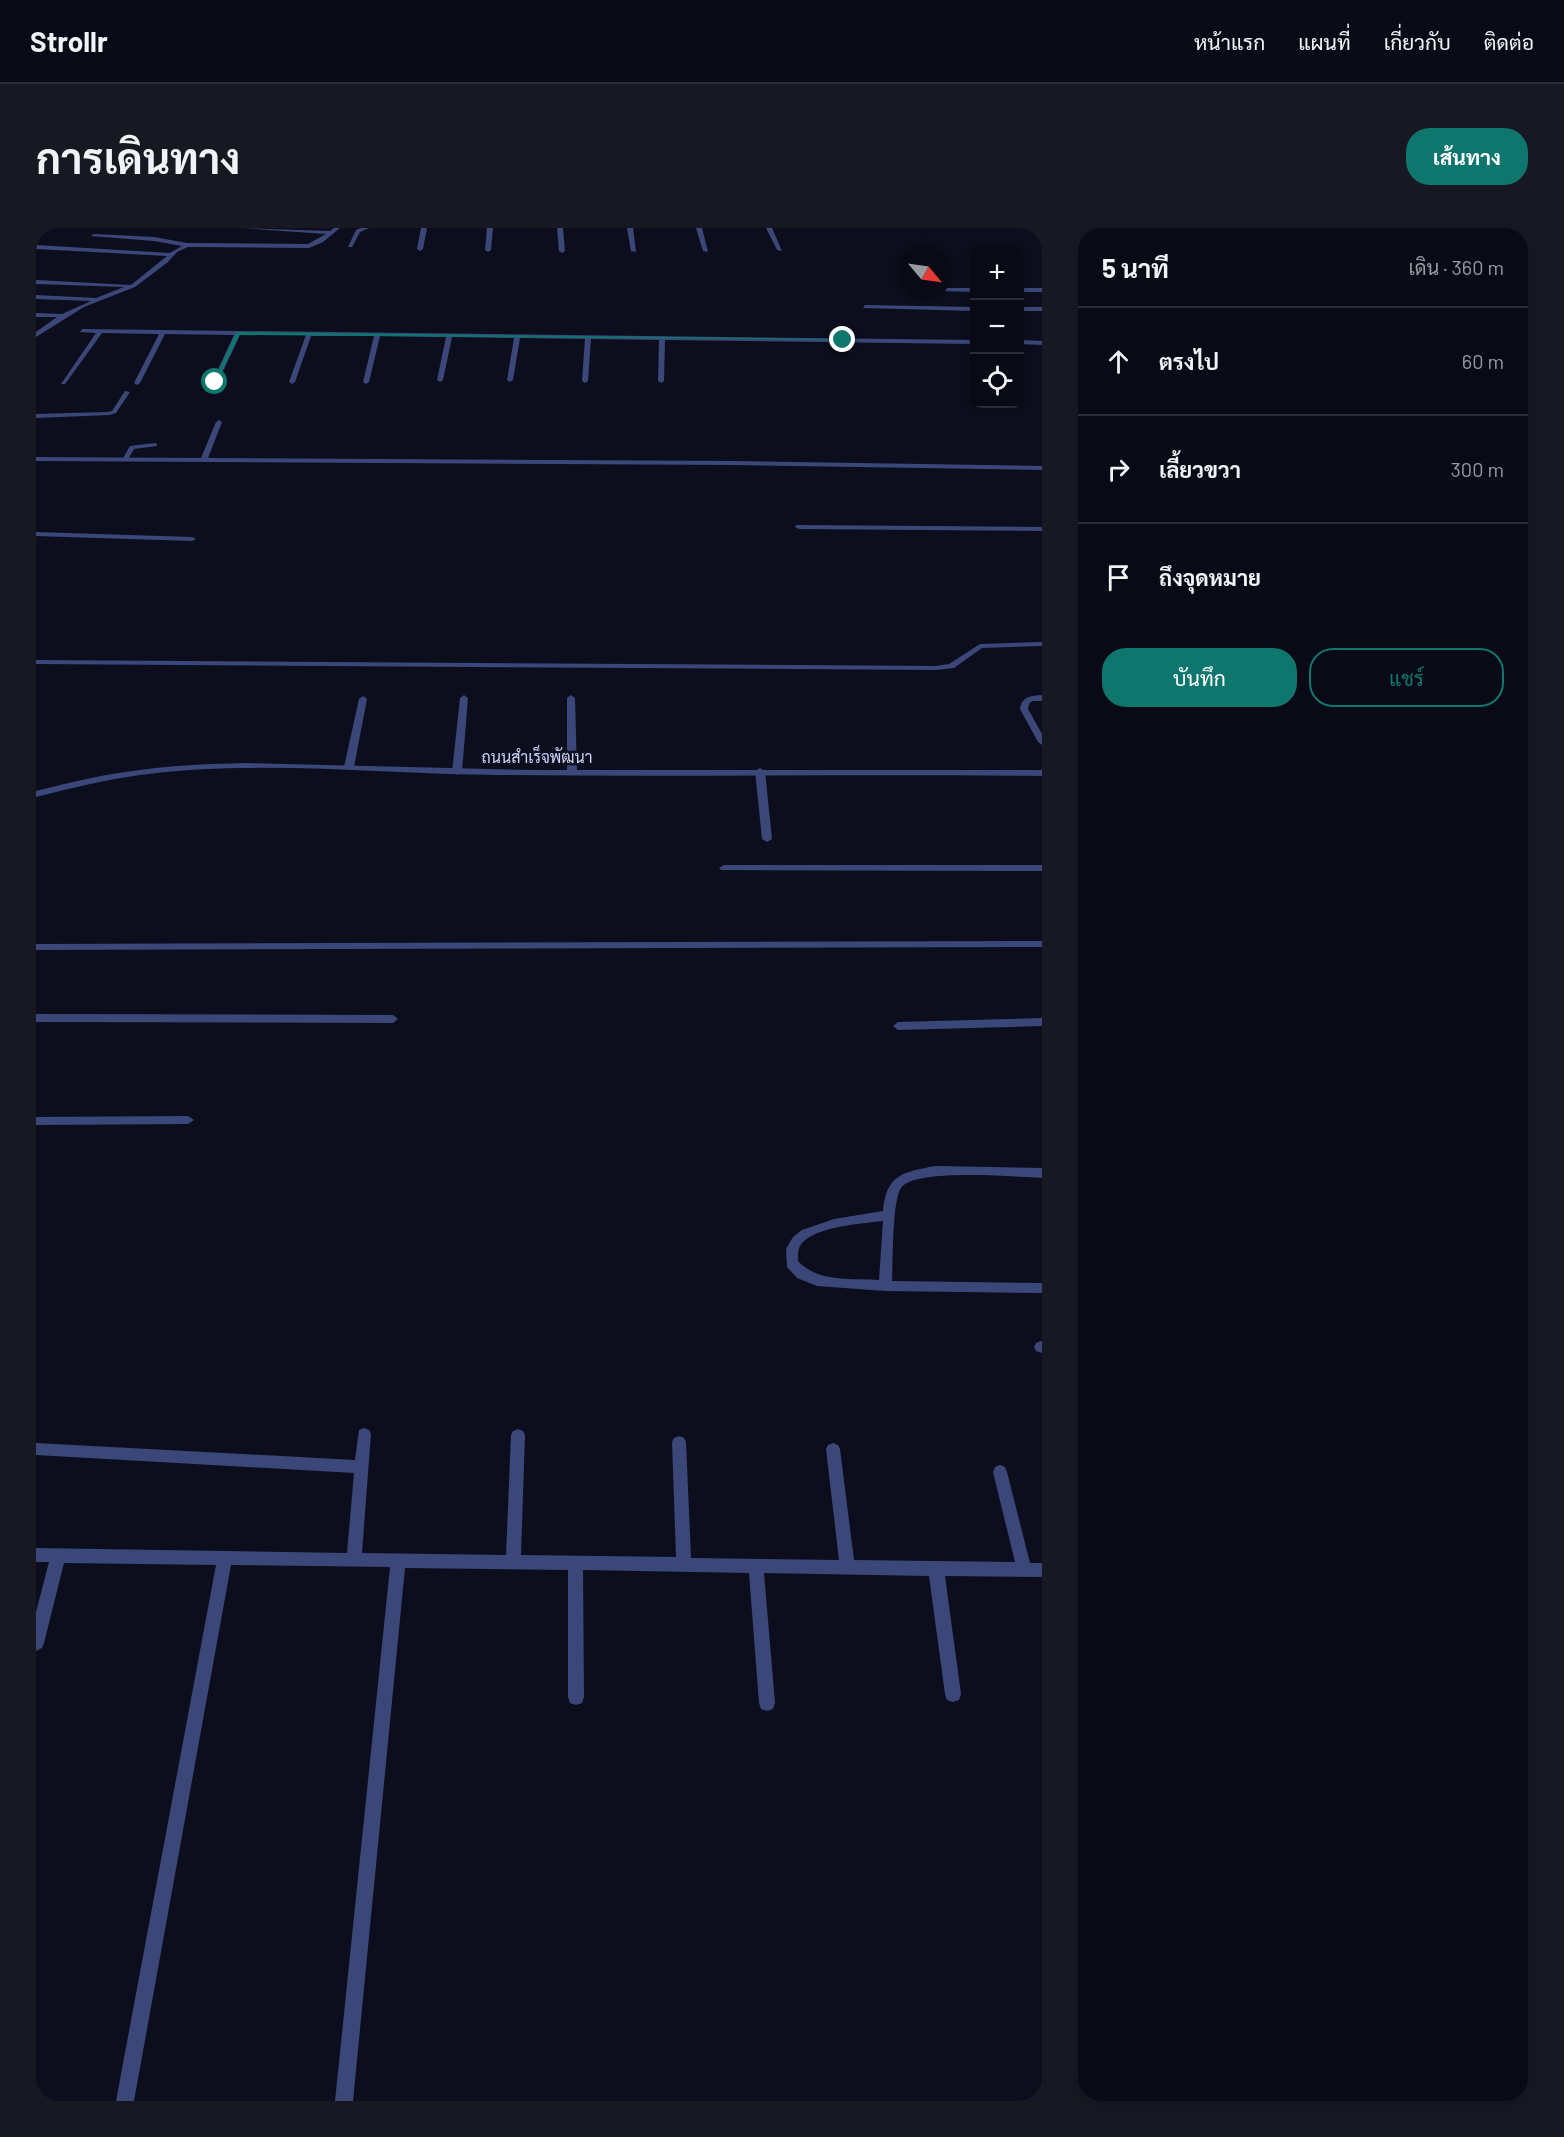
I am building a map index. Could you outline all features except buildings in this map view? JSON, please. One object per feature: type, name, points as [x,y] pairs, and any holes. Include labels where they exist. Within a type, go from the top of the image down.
[{"type":"street","points":[[244,228],[335,230]]},
{"type":"street","points":[[350,246],[358,231],[366,228]]},
{"type":"street","points":[[420,249],[424,228]]},
{"type":"street","points":[[488,249],[490,228]]},
{"type":"street","points":[[560,228],[562,251]]},
{"type":"street","points":[[630,228],[634,251]]},
{"type":"street","points":[[699,228],[706,251]]},
{"type":"street","points":[[769,228],[780,250]]},
{"type":"street","points":[[94,236],[154,239],[187,245],[309,246],[321,241],[335,230]]},
{"type":"street","points":[[36,335],[70,310],[133,286],[187,245]]},
{"type":"street","points":[[36,247],[172,255]]},
{"type":"street","points":[[36,282],[133,286]]},
{"type":"street","points":[[952,290],[970,290]]},
{"type":"street","points":[[1024,290],[1042,290]]},
{"type":"street","points":[[36,297],[101,299]]},
{"type":"street","points":[[865,307],[970,309]]},
{"type":"street","points":[[1024,309],[1042,309]]},
{"type":"street","points":[[36,315],[63,316]]},
{"type":"street","points":[[82,331],[970,342]]},
{"type":"street","points":[[63,383],[100,331]]},
{"type":"street","points":[[137,383],[162,333]]},
{"type":"street","points":[[215,382],[238,333]]},
{"type":"street","points":[[292,382],[309,334]]},
{"type":"street","points":[[366,382],[377,335]]},
{"type":"street","points":[[440,380],[449,336]]},
{"type":"street","points":[[510,380],[517,336]]},
{"type":"street","points":[[585,381],[588,337]]},
{"type":"street","points":[[661,381],[662,339]]},
{"type":"street","points":[[1024,342],[1042,343]]},
{"type":"street","points":[[36,416],[108,414],[114,412],[127,392]]},
{"type":"street","points":[[204,460],[219,422]]},
{"type":"street","points":[[125,460],[132,447],[155,446]]},
{"type":"street","points":[[36,459],[734,463],[1042,468]]},
{"type":"street","points":[[799,527],[1042,529]]},
{"type":"street","points":[[36,534],[192,539]]},
{"type":"street","points":[[36,662],[936,668],[951,666],[980,646],[1042,644]]},
{"type":"street","points":[[457,772],[464,698]]},
{"type":"street","points":[[571,698],[572,772]]},
{"type":"street","points":[[1042,698],[1030,699],[1025,703],[1024,709],[1042,742]]},
{"type":"street","points":[[350,767],[363,699]]},
{"type":"street","name":"ถนนสำเร็จพัฒนา","points":[[36,794],[129,772],[174,767],[350,767],[457,772],[1042,773]]},
{"type":"street","points":[[759,771],[767,839]]},
{"type":"street","points":[[724,868],[1042,868]]},
{"type":"street","points":[[36,946],[1042,944]]},
{"type":"street","points":[[36,1018],[393,1019]]},
{"type":"street","points":[[898,1026],[1042,1022]]},
{"type":"street","points":[[36,1121],[188,1120]]},
{"type":"street","points":[[885,1286],[889,1215],[895,1186],[908,1176],[935,1171],[1042,1173]]},
{"type":"street","points":[[889,1215],[826,1225],[801,1235],[792,1248],[792,1263],[802,1274],[817,1281],[885,1286],[1042,1288]]},
{"type":"street","points":[[354,1560],[364,1434]]},
{"type":"street","points":[[513,1562],[518,1435]]},
{"type":"street","points":[[679,1442],[684,1565]]},
{"type":"street","points":[[36,1449],[362,1467]]},
{"type":"street","points":[[833,1449],[847,1567]]},
{"type":"street","points":[[1000,1473],[1024,1570]]},
{"type":"street","points":[[36,1555],[1042,1570]]},
{"type":"street","points":[[36,1643],[58,1555]]},
{"type":"street","points":[[125,2101],[225,1558]]},
{"type":"street","points":[[344,2101],[398,1561]]},
{"type":"street","points":[[575,1563],[576,1697]]},
{"type":"street","points":[[756,1566],[768,1703]]},
{"type":"street","points":[[936,1569],[953,1694]]},
{"type":"route","points":[[215,382],[238,333],[843,340]]}]
